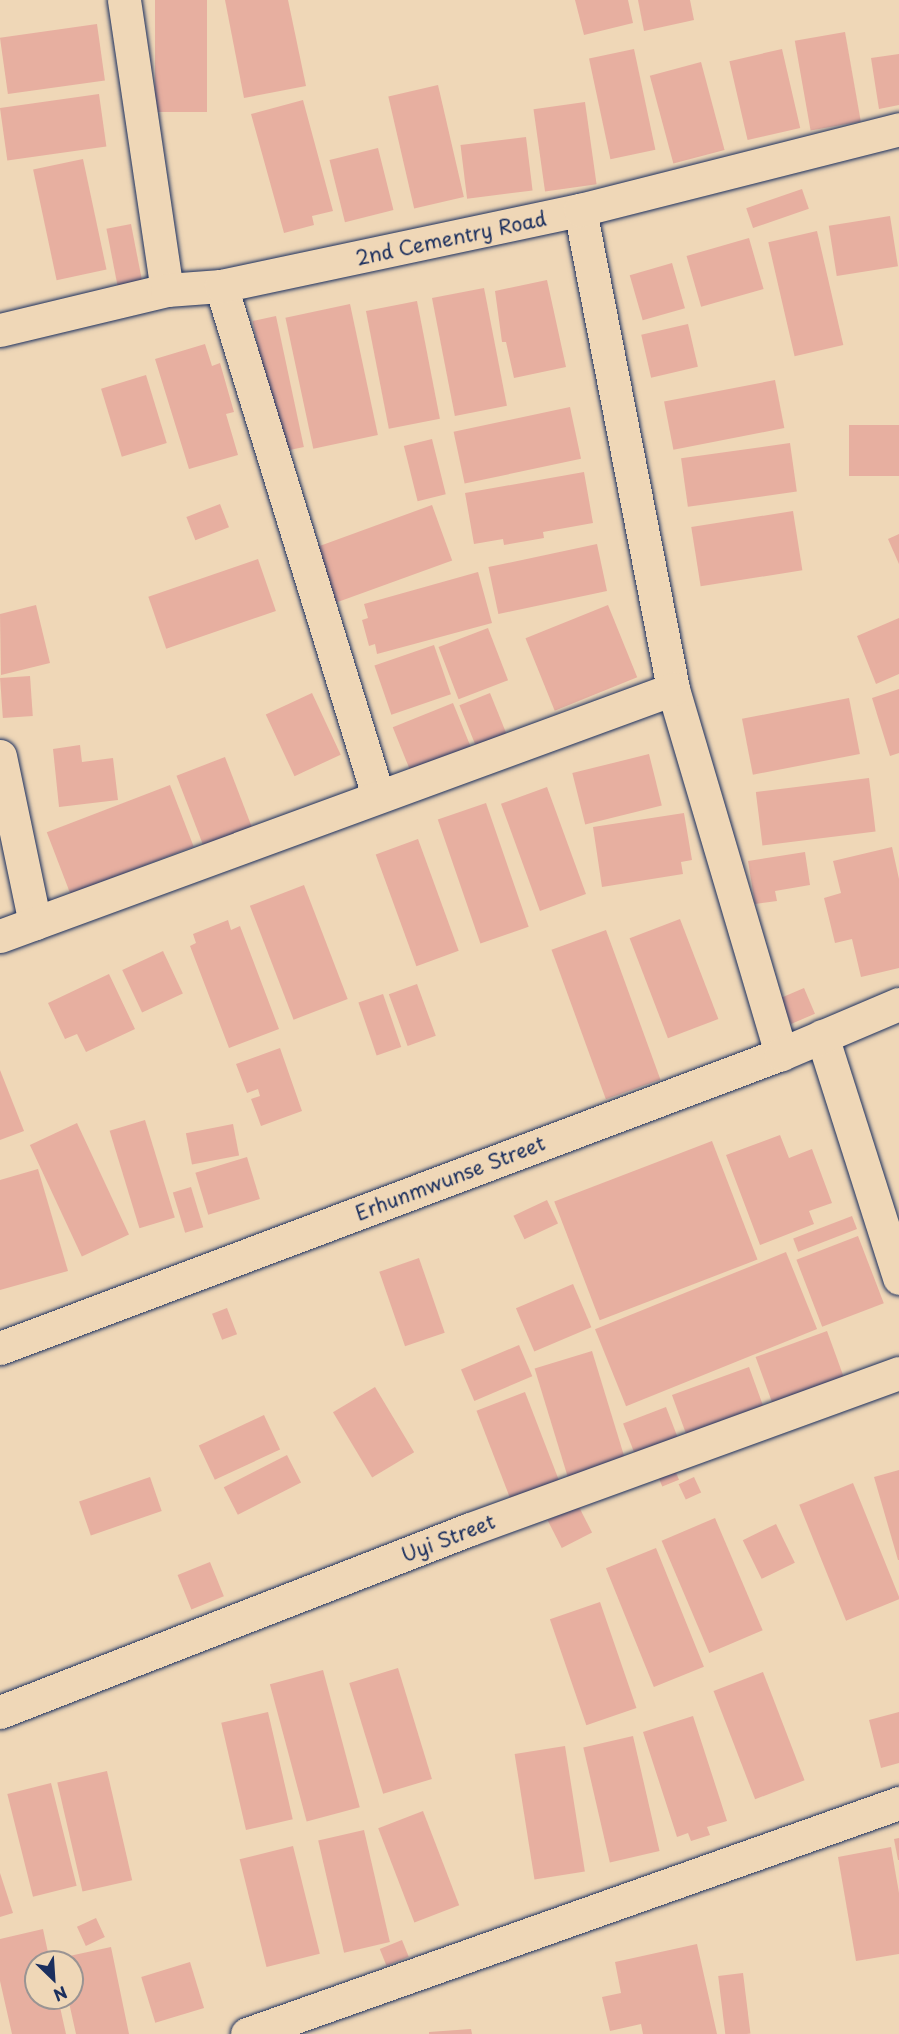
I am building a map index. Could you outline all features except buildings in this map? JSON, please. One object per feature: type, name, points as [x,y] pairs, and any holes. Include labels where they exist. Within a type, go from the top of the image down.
[{"type":"street","points":[[124,0],[166,290]]},
{"type":"street","name":"2nd Cementry Road","points":[[0,330],[166,290],[221,286],[580,210],[899,129]]},
{"type":"street","points":[[580,210],[673,689],[781,1054]]},
{"type":"street","points":[[221,286],[378,796]]},
{"type":"street","points":[[0,936],[673,689]]},
{"type":"street","points":[[0,756],[35,923]]},
{"type":"street","name":"Erhunmwunse Street","points":[[0,1348],[781,1054],[899,1004]]},
{"type":"street","points":[[822,1036],[899,1278]]},
{"type":"street","name":"Uyi Street","points":[[0,1712],[470,1529],[899,1374]]},
{"type":"street","points":[[247,2034],[899,1803]]}]
